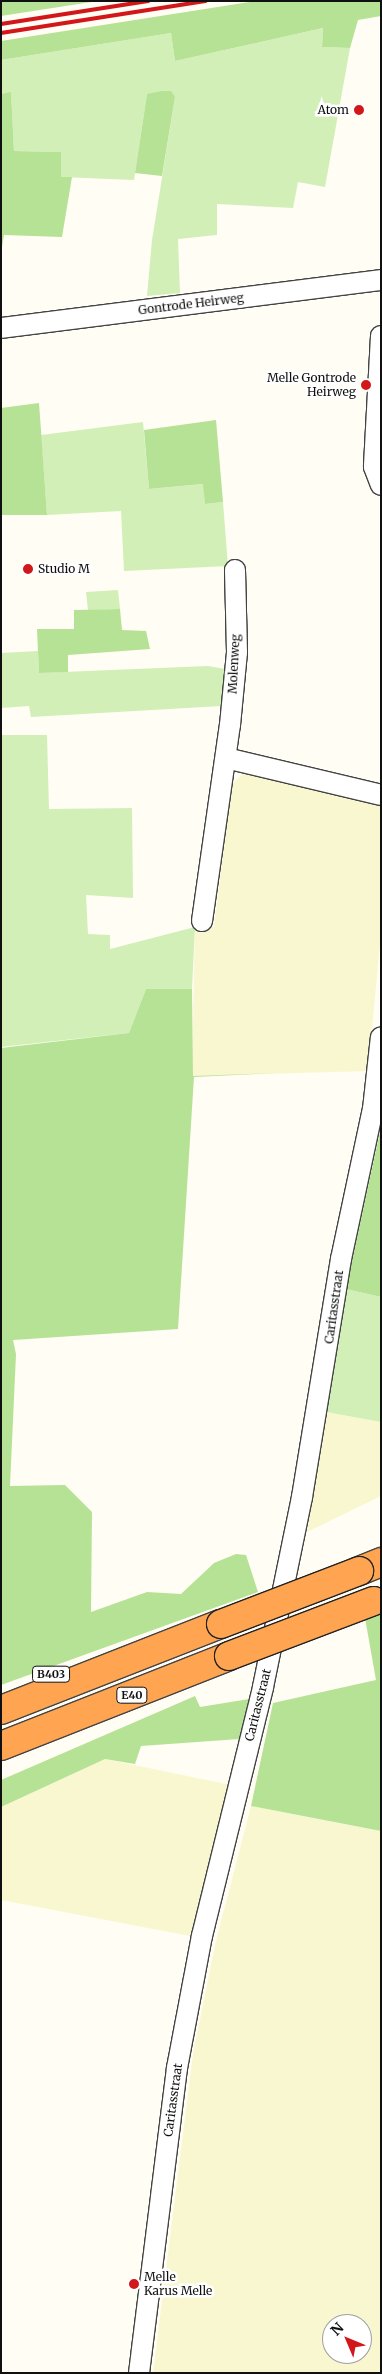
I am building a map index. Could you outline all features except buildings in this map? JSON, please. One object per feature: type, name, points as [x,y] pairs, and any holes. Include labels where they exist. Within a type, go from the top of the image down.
[{"type":"highway","points":[[1,1710],[370,1566]]},
{"type":"highway","name":"E40","points":[[1,1746],[378,1599]]},
{"type":"highway","name":"B403","points":[[1,1694],[102,1655],[190,1636]]},
{"type":"street","points":[[381,280],[381,292]]},
{"type":"street","name":"Gontrode Heirweg","points":[[1,328],[381,280]]},
{"type":"street","points":[[381,336],[374,468],[381,485]]},
{"type":"street","name":"Molenweg","points":[[202,921],[226,758],[237,652],[235,570]]},
{"type":"street","points":[[226,758],[381,795]]},
{"type":"street","name":"Caritasstraat","points":[[139,2373],[177,2068],[202,1936],[265,1677],[302,1497],[341,1259],[374,1109],[381,1037]]},
{"type":"shaded area","points":[[246,771],[381,802],[381,933],[368,1071],[192,1076],[195,927],[214,927],[232,784]]},
{"type":"shaded area","points":[[326,1412],[381,1422],[381,1496],[307,1532]]},
{"type":"shaded area","points":[[105,1759],[231,1785],[190,1936],[1,1900],[1,1807]]},
{"type":"shaded area","points":[[251,1806],[381,1831],[381,2373],[153,2373],[193,2054],[216,1941]]},
{"type":"green space","points":[[1,1],[98,1],[1,16]]},
{"type":"green space","points":[[256,1],[381,1],[381,16],[358,20],[350,48],[322,47],[323,28],[175,61],[171,33],[1,60],[1,41]]},
{"type":"green space","points":[[323,28],[322,47],[350,48],[325,187],[298,182],[293,208],[217,204],[217,235],[178,239],[180,293],[147,296],[152,240],[175,97],[147,94],[134,180],[61,177],[61,152],[14,151],[11,93],[1,94],[1,60],[171,33],[175,61]]},
{"type":"green space","points":[[171,91],[175,97],[162,176],[135,173],[147,94]]},
{"type":"green space","points":[[11,92],[14,151],[61,152],[61,177],[72,177],[62,237],[4,235],[1,253],[1,94]]},
{"type":"green space","points":[[39,403],[47,515],[1,515],[1,408]]},
{"type":"green space","points":[[216,420],[223,502],[205,504],[203,484],[149,489],[144,430]]},
{"type":"green space","points":[[143,422],[149,489],[204,484],[205,504],[223,502],[228,566],[124,571],[121,511],[47,515],[41,435]]},
{"type":"green space","points":[[118,590],[120,609],[88,610],[86,592]]},
{"type":"green space","points":[[120,609],[122,630],[146,631],[150,649],[68,655],[68,672],[39,673],[37,629],[74,629],[74,610]]},
{"type":"green space","points":[[38,651],[39,673],[208,666],[225,669],[221,706],[31,717],[29,706],[1,708],[1,653]]},
{"type":"green space","points":[[1,735],[47,735],[49,809],[132,808],[133,898],[86,895],[88,934],[110,935],[110,949],[195,927],[192,989],[146,989],[129,1033],[1,1047]]},
{"type":"green space","points":[[146,989],[192,989],[193,1076],[277,1073],[194,1077],[178,1329],[13,1340],[16,1354],[10,1486],[65,1485],[92,1512],[91,1612],[147,1592],[181,1594],[214,1563],[236,1554],[246,1555],[258,1592],[1,1685],[1,1048],[129,1033]]},
{"type":"green space","points":[[381,1127],[381,1297],[346,1289]]},
{"type":"green space","points":[[346,1289],[381,1297],[381,1422],[326,1412]]},
{"type":"green space","points":[[381,1613],[381,1831],[251,1806],[273,1703],[376,1680],[365,1618]]},
{"type":"green space","points":[[195,1696],[200,1707],[249,1699],[239,1739],[141,1746],[135,1764],[105,1759],[1,1807],[1,1780]]},
{"type":"railway","points":[[1,24],[148,1]]},
{"type":"railway","points":[[1,33],[206,1]]},
{"type":"place","name":"Atom","points":[[359,110]]},
{"type":"place","name":"Melle Gontrode Heirweg","points":[[366,385]]},
{"type":"place","name":"Studio M","points":[[28,569]]},
{"type":"place","name":"Melle Karus Melle","points":[[134,2284]]}]
